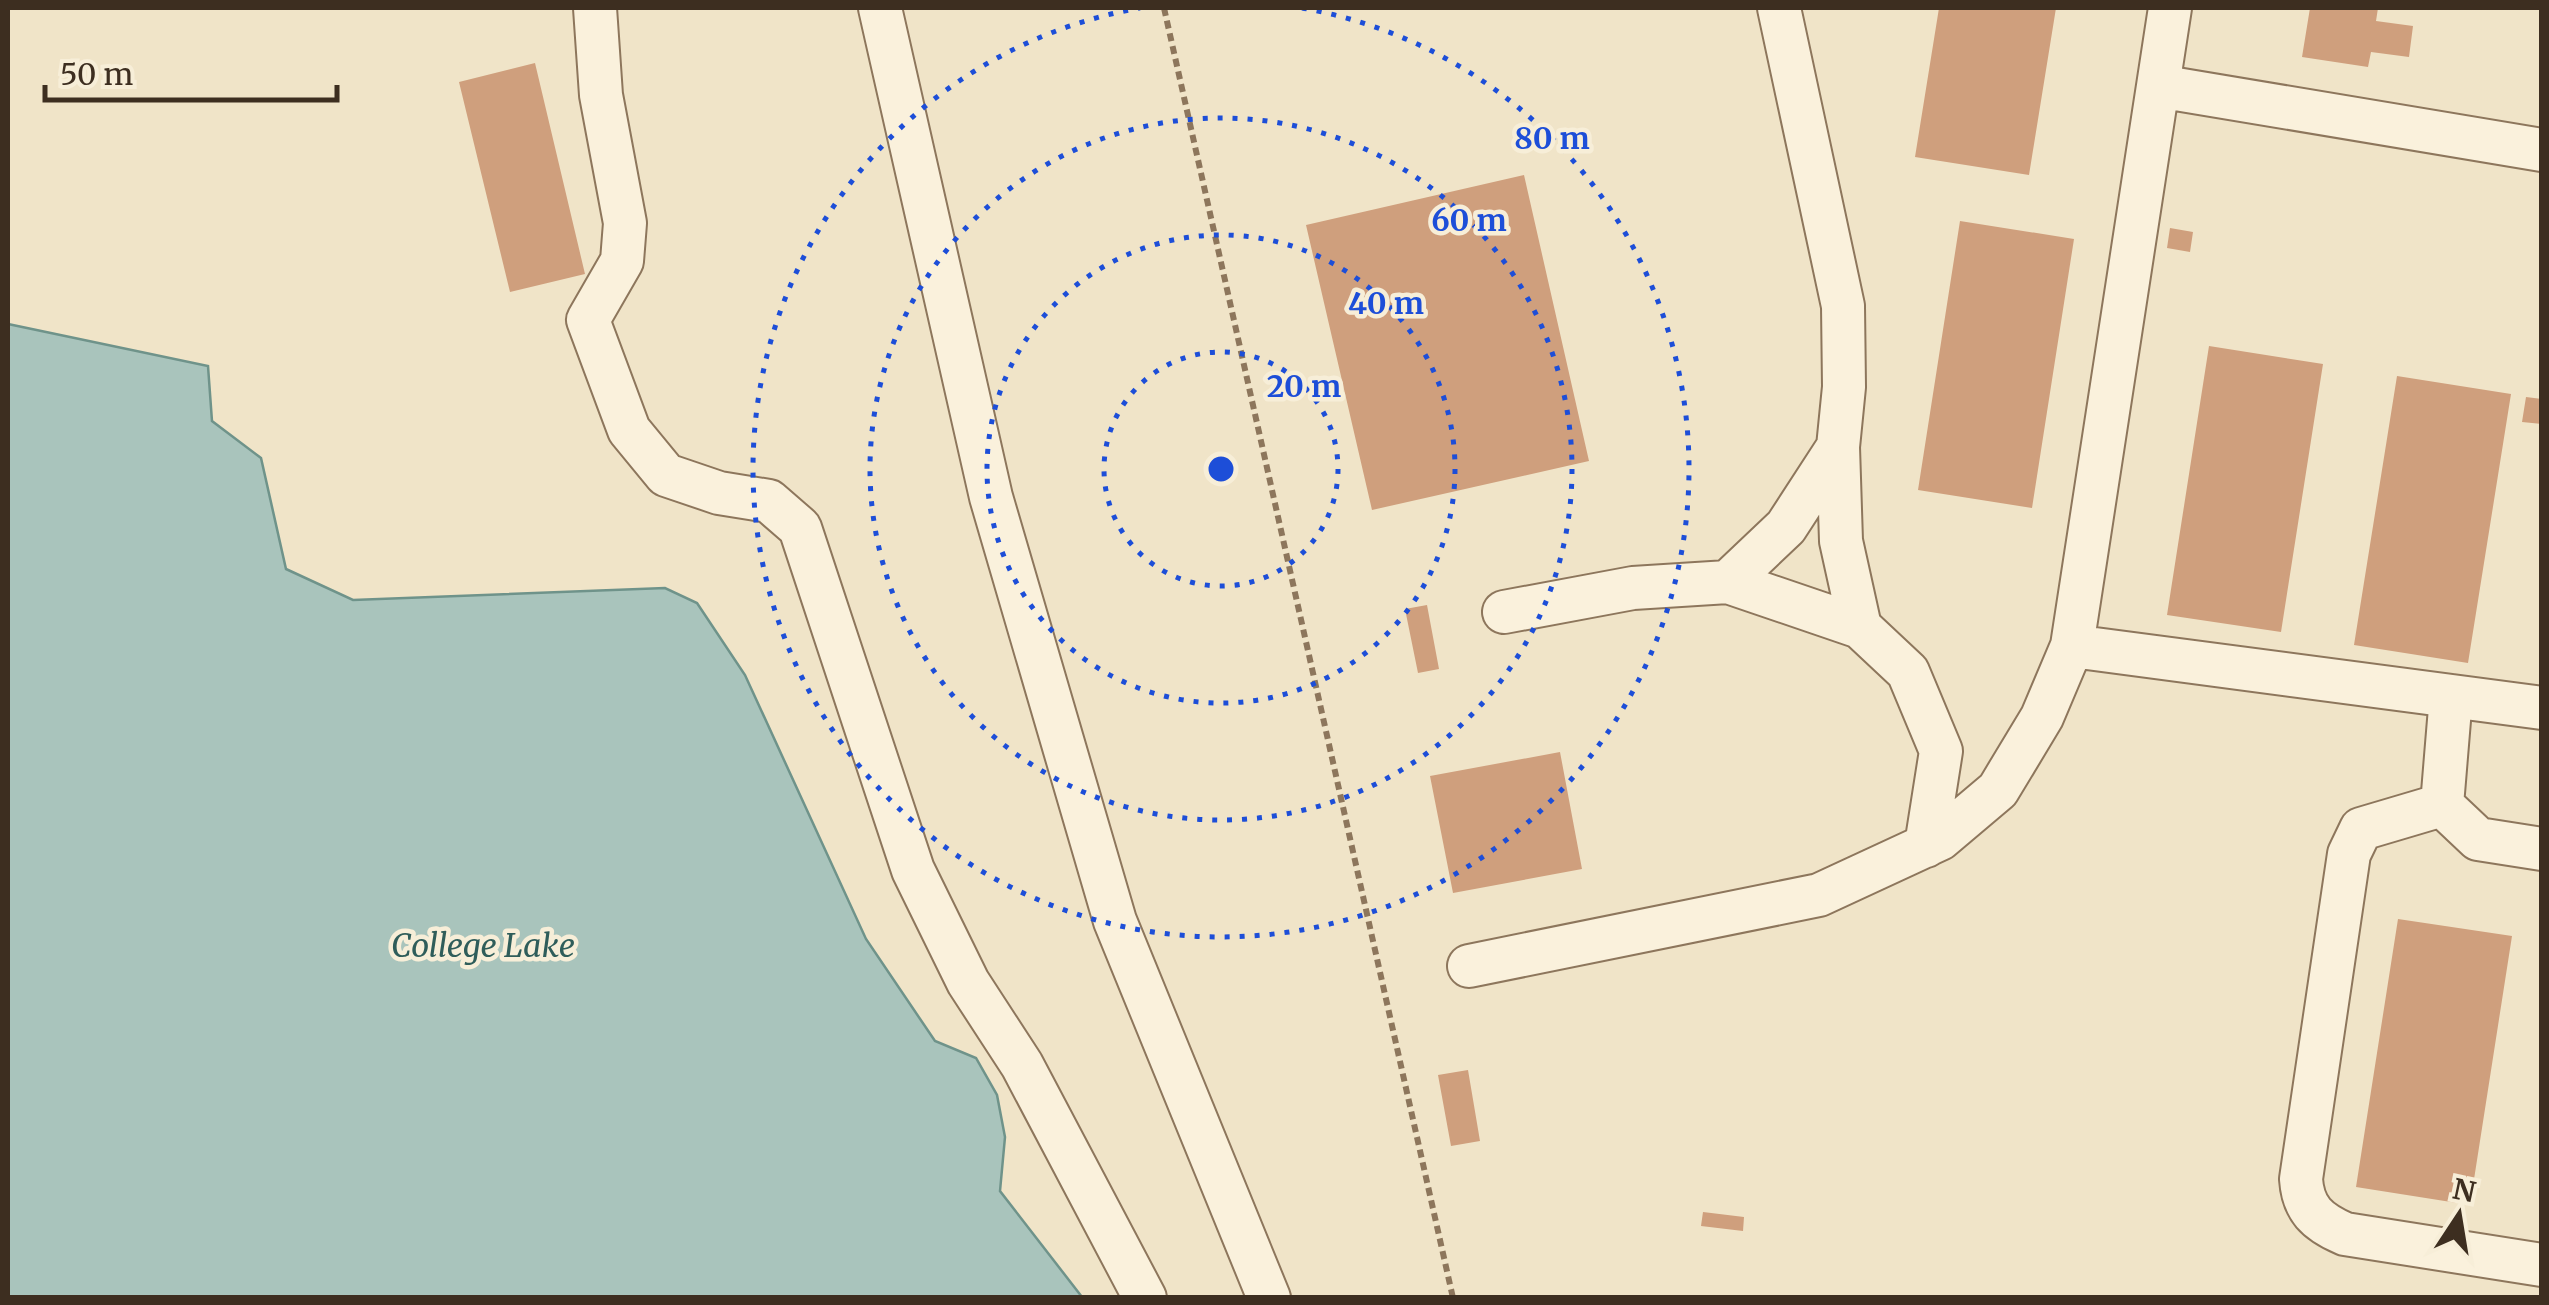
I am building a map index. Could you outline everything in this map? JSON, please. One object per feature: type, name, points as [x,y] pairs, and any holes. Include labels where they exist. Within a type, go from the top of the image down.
[{"type":"lane","points":[[595,8],[600,95],[625,223],[622,261],[588,320],[629,430],[666,475],[719,494],[769,502],[800,528],[913,870],[968,982],[1022,1065],[1144,1298]]},
{"type":"lane","points":[[880,8],[991,498],[1110,903],[1269,1298]]},
{"type":"lane","points":[[1779,8],[1843,306],[1844,388],[1838,446],[1841,541],[1860,627]]},
{"type":"lane","points":[[1469,966],[1819,895],[1926,846],[1998,790],[2042,717],[2072,646],[2170,8]]},
{"type":"lane","points":[[2158,86],[2542,150]]},
{"type":"lane","points":[[1728,582],[1786,527],[1838,446]]},
{"type":"lane","points":[[1504,612],[1633,588],[1728,582],[1860,627],[1908,672],[1941,751],[1926,846]]},
{"type":"lane","points":[[2072,646],[2542,708]]},
{"type":"lane","points":[[2442,805],[2451,696]]},
{"type":"lane","points":[[2442,805],[2478,839],[2542,849]]},
{"type":"lane","points":[[2442,805],[2361,828],[2349,854],[2301,1179],[2302,1197],[2324,1226],[2344,1234],[2542,1265]]},
{"type":"path","points":[[1164,8],[1453,1298]]},
{"type":"water","name":"College Lake","points":[[8,324],[208,366],[212,421],[261,458],[286,569],[353,600],[665,588],[697,603],[745,675],[866,939],[935,1041],[976,1058],[997,1095],[1005,1137],[1000,1191],[1082,1297],[8,1297]]},
{"type":"building","points":[[1939,8],[2056,8],[2029,175],[1915,157]]},
{"type":"building","points":[[2310,8],[2378,8],[2376,21],[2413,26],[2409,57],[2371,52],[2368,67],[2302,57]]},
{"type":"building","points":[[535,63],[585,274],[510,292],[459,82]]},
{"type":"building","points":[[1524,175],[1589,461],[1372,510],[1306,225]]},
{"type":"building","points":[[1960,221],[2074,239],[2032,508],[1918,490]]},
{"type":"building","points":[[2170,228],[2193,232],[2190,252],[2167,248]]},
{"type":"building","points":[[2209,346],[2323,364],[2281,632],[2167,615]]},
{"type":"building","points":[[2397,376],[2511,394],[2468,663],[2354,645]]},
{"type":"building","points":[[2526,397],[2542,399],[2542,424],[2522,422]]},
{"type":"building","points":[[1427,605],[1439,669],[1418,673],[1405,609]]},
{"type":"building","points":[[1560,752],[1582,869],[1453,893],[1430,776]]},
{"type":"building","points":[[2398,919],[2512,936],[2470,1205],[2356,1187]]},
{"type":"building","points":[[1468,1070],[1480,1141],[1451,1146],[1438,1075]]},
{"type":"building","points":[[1703,1212],[1744,1217],[1743,1231],[1701,1226]]}]
